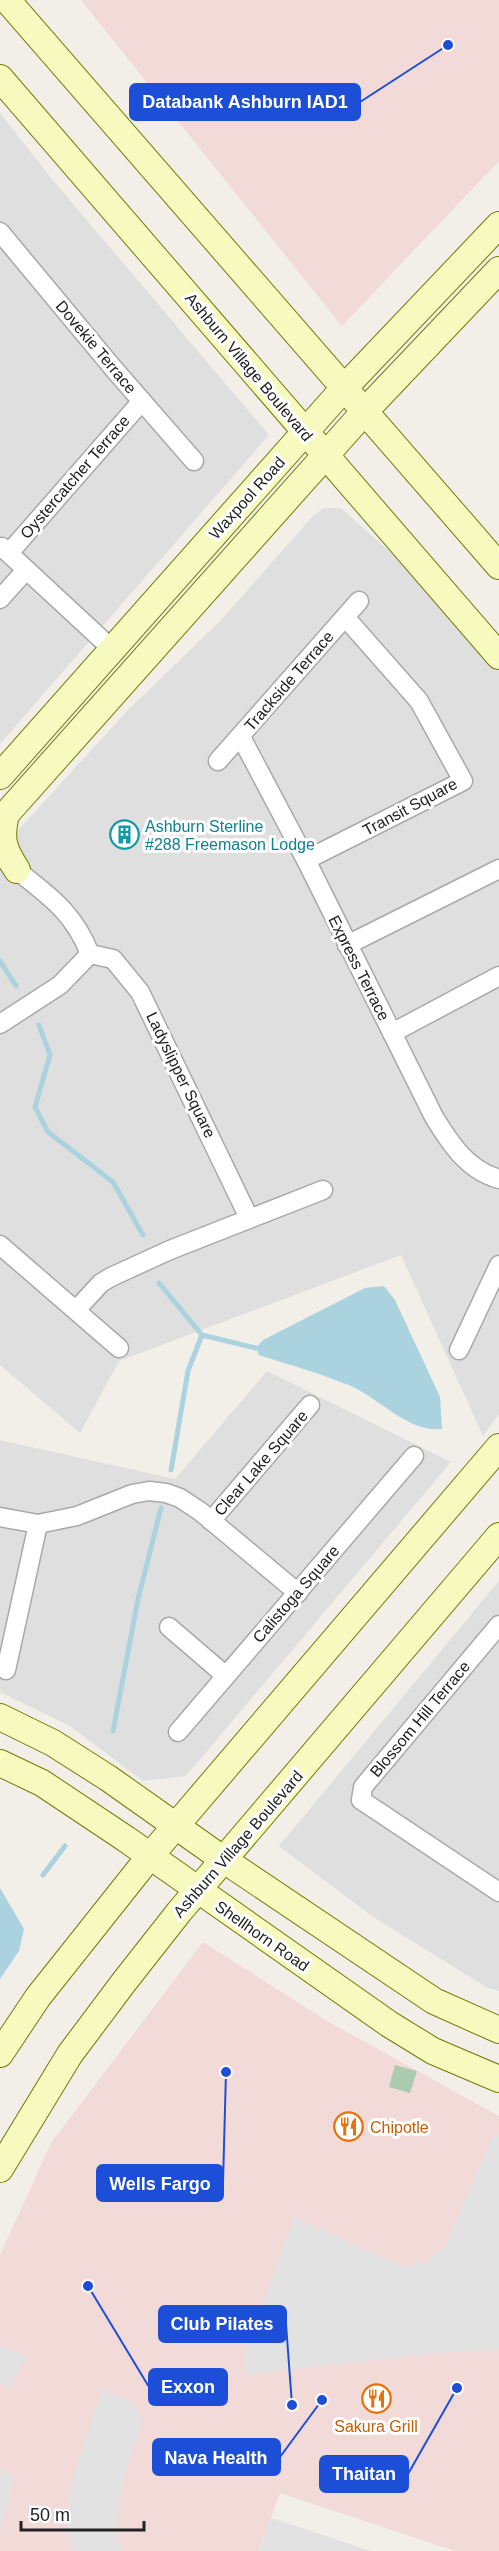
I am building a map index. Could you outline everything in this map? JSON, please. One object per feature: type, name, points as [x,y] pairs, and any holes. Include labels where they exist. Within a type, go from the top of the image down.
[{"type":"main road","points":[[7,0],[499,566]]},
{"type":"main road","name":"Ashburn Village Boulevard","points":[[0,78],[499,656]]},
{"type":"main road","name":"Waxpool Road","points":[[0,776],[345,387],[499,225]]},
{"type":"main road","name":"Waxpool Road","points":[[3,818],[365,411],[499,270]]},
{"type":"main road","points":[[3,818],[2,834],[9,863]]},
{"type":"main road","points":[[0,2054],[52,1978],[150,1856],[499,1447]]},
{"type":"main road","name":"Ashburn Village Boulevard","points":[[0,2169],[70,2054],[124,1982],[224,1860],[499,1536]]},
{"type":"main road","points":[[0,1717],[53,1743],[434,2001],[499,2030]]},
{"type":"main road","name":"Shellhorn Road","points":[[0,1763],[42,1783],[389,2024],[434,2051],[499,2079]]},
{"type":"street","name":"Dovekie Terrace","points":[[0,232],[194,460]]},
{"type":"street","name":"Oystercatcher Terrace","points":[[4,549],[142,401]]},
{"type":"street","points":[[4,549],[113,650]]},
{"type":"street","points":[[0,599],[26,570]]},
{"type":"street","name":"Trackside Terrace","points":[[218,761],[359,601]]},
{"type":"street","name":"Transit Square","points":[[306,860],[463,781],[419,701],[345,617]]},
{"type":"street","name":"Express Terrace","points":[[240,737],[306,860],[434,1117],[454,1148],[482,1172],[499,1179]]},
{"type":"street","points":[[0,1024],[60,985],[90,954],[80,929],[65,910],[9,863]]},
{"type":"street","points":[[347,945],[499,869]]},
{"type":"street","name":"Ladyslipper Square","points":[[90,954],[113,959],[140,992],[249,1218]]},
{"type":"street","points":[[392,1033],[499,976]]},
{"type":"street","points":[[76,1310],[101,1283],[111,1277],[249,1218],[323,1190]]},
{"type":"street","points":[[0,1245],[119,1347]]},
{"type":"street","points":[[459,1350],[499,1265]]},
{"type":"street","name":"Clear Lake Square","points":[[211,1521],[310,1405]]},
{"type":"street","name":"Calistoga Square","points":[[178,1732],[414,1456]]},
{"type":"street","points":[[0,1516],[38,1524],[77,1516],[132,1494],[149,1491],[180,1498],[298,1593]]},
{"type":"street","points":[[6,1670],[38,1524]]},
{"type":"street","name":"Blossom Hill Terrace","points":[[499,1625],[363,1787],[361,1800],[499,1892]]},
{"type":"street","points":[[169,1627],[226,1676]]},
{"type":"shaded area","points":[[81,0],[499,0],[499,161],[342,326]]},
{"type":"shaded area","points":[[0,113],[51,178],[269,435],[0,744]]},
{"type":"shaded area","points":[[323,508],[341,508],[420,579],[499,672],[499,1414],[483,1436],[401,1255],[119,1361],[80,1433],[0,1365],[0,850],[128,710],[221,620],[312,517]]},
{"type":"shaded area","points":[[267,1371],[451,1462],[186,1776],[143,1781],[70,1726],[0,1692],[0,1440],[175,1479]]},
{"type":"shaded area","points":[[499,1581],[499,1991],[488,1988],[373,1917],[279,1846]]},
{"type":"shaded area","points":[[203,1942],[329,2022],[499,2116],[499,2551],[455,2551],[280,2493],[259,2551],[0,2551],[0,2255],[51,2143]]},
{"type":"shaded area","points":[[499,2136],[499,2350],[429,2353],[246,2375],[246,2353],[294,2217],[388,2260],[410,2267],[427,2262],[445,2247],[492,2138]]},
{"type":"shaded area","points":[[0,2346],[26,2356],[12,2387],[0,2384]]},
{"type":"shaded area","points":[[103,2389],[134,2403],[142,2421],[123,2481],[117,2521],[118,2541],[124,2551],[72,2551],[68,2523],[71,2483]]},
{"type":"shaded area","points":[[0,2471],[15,2476],[0,2531]]},
{"type":"shaded area","points":[[271,2518],[371,2551],[259,2551]]},
{"type":"green space","points":[[395,2065],[417,2071],[410,2093],[389,2087]]},
{"type":"water","points":[[384,1286],[395,1300],[440,1397],[442,1429],[430,1429],[406,1421],[351,1386],[259,1355],[256,1348],[263,1340],[365,1288]]},
{"type":"water","points":[[0,1888],[24,1929],[19,1951],[0,1979]]},
{"type":"waterway","points":[[0,961],[16,986]]},
{"type":"waterway","points":[[39,1025],[50,1055],[35,1107],[48,1132],[113,1182],[143,1235]]},
{"type":"waterway","points":[[159,1283],[202,1335],[256,1348]]},
{"type":"waterway","points":[[171,1470],[188,1371],[202,1335]]},
{"type":"waterway","points":[[113,1731],[138,1599],[161,1508]]},
{"type":"waterway","points":[[43,1875],[65,1846]]},
{"type":"place","name":"Databank Ashburn IAD1","points":[[448,45]]},
{"type":"place","name":"Ashburn Sterline #288 Freemason Lodge","points":[[124,835]]},
{"type":"place","name":"Wells Fargo","points":[[226,2072]]},
{"type":"place","name":"Chipotle","points":[[349,2127]]},
{"type":"place","name":"Exxon","points":[[88,2286]]},
{"type":"place","name":"Thaitan","points":[[457,2388]]},
{"type":"place","name":"Sakura Grill","points":[[376,2398]]},
{"type":"place","name":"Nava Health","points":[[322,2400]]},
{"type":"place","name":"Club Pilates","points":[[292,2405]]}]
